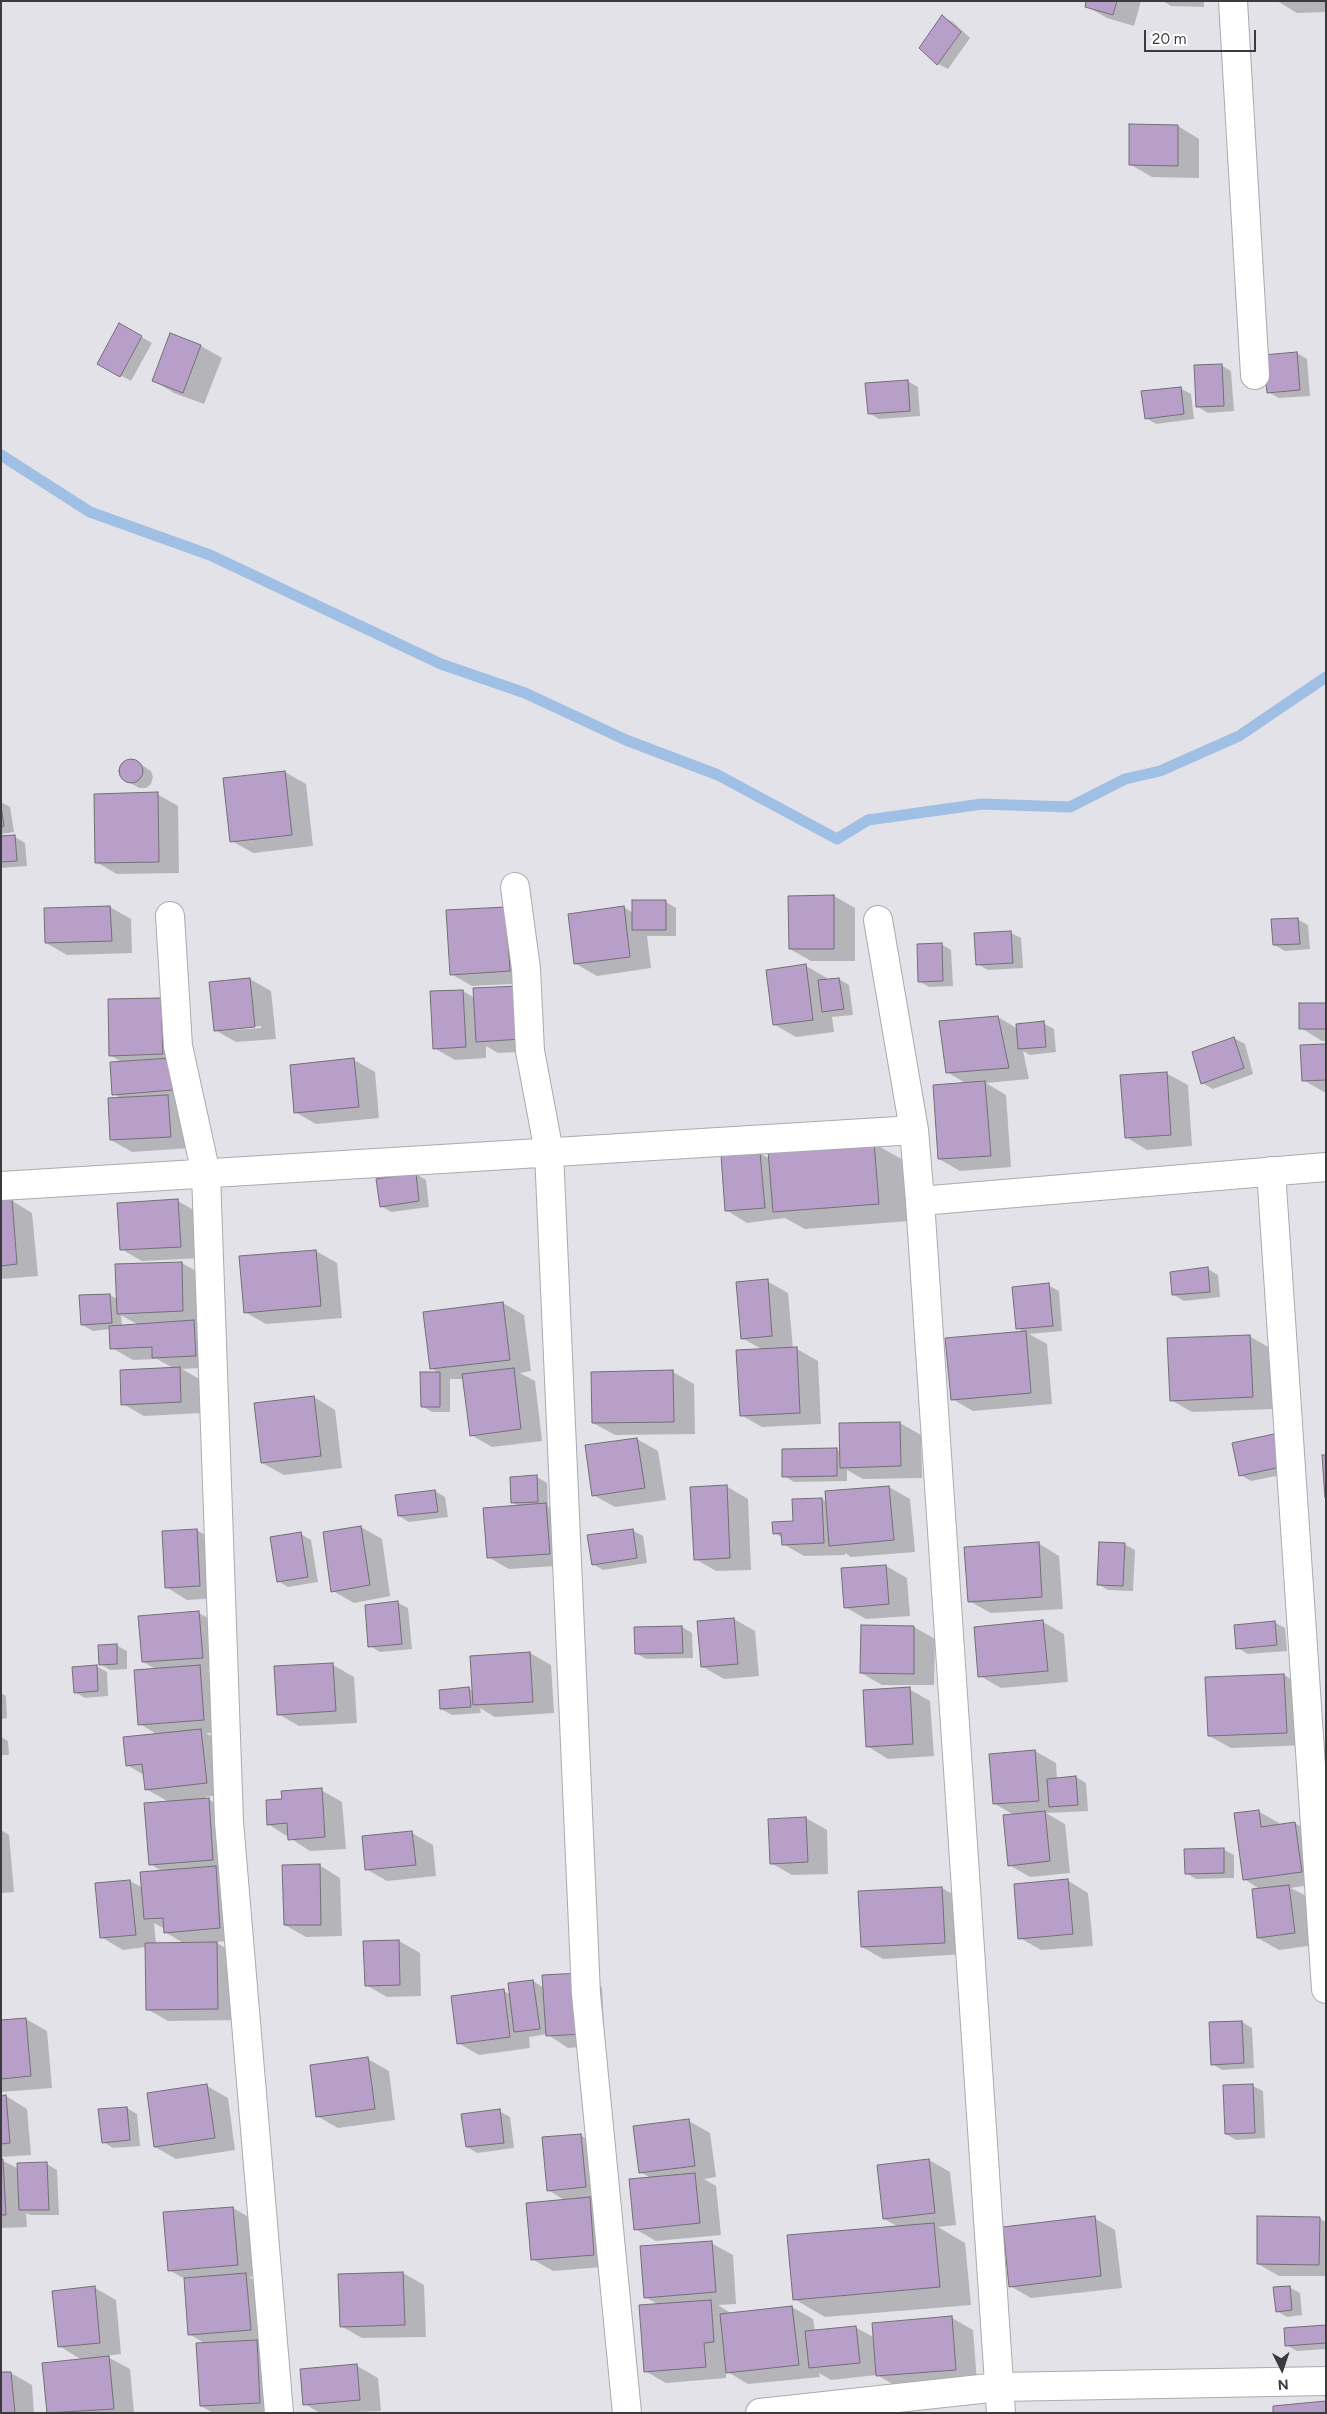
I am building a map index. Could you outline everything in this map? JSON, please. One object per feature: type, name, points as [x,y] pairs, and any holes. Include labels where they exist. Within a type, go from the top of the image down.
[{"type":"street","points":[[1233,1],[1255,375]]},
{"type":"street","points":[[515,887],[526,969],[530,1051],[549,1152],[586,1994],[627,2413]]},
{"type":"street","points":[[170,916],[178,1046],[206,1174],[229,1822],[279,2413]]},
{"type":"street","points":[[878,920],[914,1130],[920,1201],[1000,2400]]},
{"type":"street","points":[[1,1186],[914,1130]]},
{"type":"street","points":[[920,1201],[1326,1166]]},
{"type":"street","points":[[1271,1171],[1326,1989]]},
{"type":"street","points":[[760,2413],[1326,2381]]},
{"type":"building","points":[[1086,1],[1117,1],[1113,15],[1085,7]]},
{"type":"building","points":[[942,15],[961,32],[937,65],[919,48]]},
{"type":"building","points":[[1129,124],[1178,125],[1178,166],[1129,165]]},
{"type":"building","points":[[119,323],[142,336],[120,377],[97,364]]},
{"type":"building","points":[[170,333],[201,345],[183,393],[152,381]]},
{"type":"building","points":[[1297,352],[1300,390],[1267,393],[1263,355]]},
{"type":"building","points":[[1222,364],[1224,406],[1196,407],[1194,365]]},
{"type":"building","points":[[908,380],[910,411],[868,414],[865,383]]},
{"type":"building","points":[[1181,387],[1184,414],[1145,419],[1141,391]]},
{"type":"building","points":[[131,759],[136,760],[142,766],[142,776],[136,782],[131,783],[126,782],[120,776],[119,771],[120,766],[126,760]]},
{"type":"building","points":[[285,771],[292,835],[230,842],[223,778]]},
{"type":"building","points":[[158,792],[159,862],[95,863],[94,794]]},
{"type":"building","points":[[1,806],[4,826],[1,827]]},
{"type":"building","points":[[15,835],[17,861],[1,862],[1,836]]},
{"type":"building","points":[[834,895],[834,949],[789,949],[788,896]]},
{"type":"building","points":[[632,900],[666,900],[666,930],[632,930]]},
{"type":"building","points":[[110,906],[112,941],[45,943],[44,908]]},
{"type":"building","points":[[624,906],[630,957],[574,964],[568,914]]},
{"type":"building","points":[[506,907],[510,971],[450,975],[446,910]]},
{"type":"building","points":[[1298,918],[1300,944],[1273,945],[1271,919]]},
{"type":"building","points":[[1011,931],[1013,963],[976,965],[974,933]]},
{"type":"building","points":[[942,943],[943,981],[918,982],[917,944]]},
{"type":"building","points":[[806,964],[813,1020],[773,1025],[766,970]]},
{"type":"building","points":[[250,978],[255,1027],[214,1031],[209,982]]},
{"type":"building","points":[[839,978],[844,1009],[822,1012],[818,980]]},
{"type":"building","points":[[519,986],[522,1039],[476,1042],[473,988]]},
{"type":"building","points":[[463,990],[466,1047],[433,1049],[430,991]]},
{"type":"building","points":[[161,998],[163,1054],[109,1056],[108,999]]},
{"type":"building","points":[[1299,1003],[1326,1003],[1326,1029],[1299,1029]]},
{"type":"building","points":[[998,1016],[1009,1068],[946,1073],[939,1021]]},
{"type":"building","points":[[1044,1021],[1046,1047],[1018,1049],[1016,1024]]},
{"type":"building","points":[[1234,1037],[1244,1068],[1201,1084],[1192,1052]]},
{"type":"building","points":[[1326,1044],[1326,1080],[1302,1081],[1300,1045]]},
{"type":"building","points":[[171,1058],[173,1090],[112,1095],[110,1062]]},
{"type":"building","points":[[354,1058],[359,1107],[294,1113],[290,1065]]},
{"type":"building","points":[[1167,1072],[1171,1135],[1125,1138],[1120,1075]]},
{"type":"building","points":[[985,1081],[991,1156],[938,1159],[933,1085]]},
{"type":"building","points":[[168,1095],[171,1137],[110,1140],[108,1098]]},
{"type":"building","points":[[874,1142],[879,1204],[773,1212],[768,1151]]},
{"type":"building","points":[[760,1152],[765,1208],[725,1211],[721,1155]]},
{"type":"building","points":[[416,1173],[419,1201],[380,1207],[376,1179]]},
{"type":"building","points":[[12,1199],[17,1264],[1,1266],[1,1200]]},
{"type":"building","points":[[178,1199],[181,1247],[120,1250],[117,1203]]},
{"type":"building","points":[[316,1250],[321,1306],[244,1313],[239,1256]]},
{"type":"building","points":[[182,1262],[183,1311],[117,1314],[115,1264]]},
{"type":"building","points":[[1208,1267],[1210,1292],[1172,1295],[1170,1272]]},
{"type":"building","points":[[768,1279],[772,1336],[741,1339],[736,1282]]},
{"type":"building","points":[[1049,1283],[1053,1326],[1016,1329],[1012,1287]]},
{"type":"building","points":[[110,1294],[112,1323],[81,1325],[79,1295]]},
{"type":"building","points":[[503,1302],[510,1360],[430,1369],[423,1312]]},
{"type":"building","points":[[194,1320],[196,1356],[152,1358],[152,1347],[110,1349],[109,1326]]},
{"type":"building","points":[[1026,1331],[1031,1393],[951,1400],[945,1338]]},
{"type":"building","points":[[1250,1335],[1253,1397],[1170,1401],[1167,1338]]},
{"type":"building","points":[[797,1347],[800,1413],[740,1416],[736,1350]]},
{"type":"building","points":[[180,1367],[181,1402],[121,1405],[120,1370]]},
{"type":"building","points":[[514,1368],[521,1429],[470,1436],[462,1374]]},
{"type":"building","points":[[673,1370],[674,1422],[592,1423],[591,1372]]},
{"type":"building","points":[[420,1372],[440,1372],[440,1407],[421,1407]]},
{"type":"building","points":[[314,1396],[321,1456],[261,1463],[254,1403]]},
{"type":"building","points":[[900,1422],[901,1466],[840,1468],[839,1423]]},
{"type":"building","points":[[1274,1434],[1281,1467],[1239,1476],[1232,1443]]},
{"type":"building","points":[[637,1438],[645,1488],[592,1496],[585,1445]]},
{"type":"building","points":[[837,1448],[837,1476],[782,1477],[782,1449]]},
{"type":"building","points":[[1322,1455],[1326,1455],[1326,1498],[1325,1498]]},
{"type":"building","points":[[537,1475],[538,1502],[511,1503],[510,1477]]},
{"type":"building","points":[[727,1485],[730,1558],[694,1560],[690,1487]]},
{"type":"building","points":[[889,1486],[894,1540],[829,1546],[825,1491]]},
{"type":"building","points":[[435,1490],[438,1512],[398,1516],[395,1495]]},
{"type":"building","points":[[822,1498],[824,1543],[782,1545],[781,1533],[773,1534],[772,1522],[793,1521],[792,1499]]},
{"type":"building","points":[[546,1503],[550,1554],[487,1558],[483,1508]]},
{"type":"building","points":[[361,1526],[370,1585],[331,1592],[323,1532]]},
{"type":"building","points":[[197,1529],[200,1586],[165,1588],[162,1531]]},
{"type":"building","points":[[633,1529],[637,1558],[592,1565],[587,1535]]},
{"type":"building","points":[[301,1532],[308,1577],[277,1582],[270,1537]]},
{"type":"building","points":[[1039,1542],[1042,1597],[968,1602],[964,1547]]},
{"type":"building","points":[[1099,1542],[1125,1543],[1123,1586],[1097,1585]]},
{"type":"building","points":[[886,1565],[889,1604],[844,1608],[841,1568]]},
{"type":"building","points":[[398,1601],[402,1644],[368,1647],[365,1605]]},
{"type":"building","points":[[199,1611],[203,1658],[142,1662],[138,1616]]},
{"type":"building","points":[[734,1618],[738,1664],[701,1667],[697,1621]]},
{"type":"building","points":[[1043,1620],[1048,1671],[978,1677],[974,1627]]},
{"type":"building","points":[[1275,1621],[1277,1645],[1236,1649],[1234,1625]]},
{"type":"building","points":[[861,1625],[914,1626],[914,1674],[860,1673]]},
{"type":"building","points":[[682,1626],[683,1653],[635,1654],[634,1627]]},
{"type":"building","points":[[117,1644],[117,1664],[99,1665],[98,1645]]},
{"type":"building","points":[[530,1652],[533,1702],[473,1705],[470,1656]]},
{"type":"building","points":[[333,1663],[336,1711],[277,1715],[274,1666]]},
{"type":"building","points":[[97,1665],[98,1691],[74,1693],[72,1667]]},
{"type":"building","points":[[200,1665],[204,1720],[138,1725],[134,1670]]},
{"type":"building","points":[[1284,1674],[1287,1733],[1208,1736],[1205,1677]]},
{"type":"building","points":[[469,1687],[471,1707],[440,1709],[439,1690]]},
{"type":"building","points":[[910,1687],[913,1744],[866,1747],[863,1690]]},
{"type":"building","points":[[201,1729],[207,1783],[145,1790],[142,1764],[126,1766],[123,1737]]},
{"type":"building","points":[[1035,1750],[1039,1801],[993,1804],[989,1754]]},
{"type":"building","points":[[1076,1776],[1078,1805],[1049,1807],[1047,1779]]},
{"type":"building","points":[[322,1788],[325,1837],[288,1840],[287,1823],[267,1825],[266,1800],[282,1799],[281,1791]]},
{"type":"building","points":[[209,1798],[213,1860],[149,1865],[144,1803]]},
{"type":"building","points":[[1259,1810],[1261,1827],[1295,1822],[1302,1872],[1243,1880],[1234,1813]]},
{"type":"building","points":[[1045,1811],[1050,1861],[1008,1866],[1003,1815]]},
{"type":"building","points":[[806,1817],[808,1862],[770,1864],[768,1819]]},
{"type":"building","points":[[412,1831],[416,1865],[365,1870],[362,1836]]},
{"type":"building","points":[[1224,1848],[1224,1873],[1185,1874],[1184,1849]]},
{"type":"building","points":[[320,1864],[321,1925],[284,1925],[282,1865]]},
{"type":"building","points":[[216,1866],[220,1928],[164,1933],[163,1918],[144,1919],[140,1872]]},
{"type":"building","points":[[1068,1879],[1073,1934],[1018,1939],[1014,1884]]},
{"type":"building","points":[[130,1880],[136,1935],[100,1938],[95,1883]]},
{"type":"building","points":[[1289,1885],[1295,1933],[1257,1938],[1252,1889]]},
{"type":"building","points":[[942,1887],[945,1943],[861,1947],[858,1891]]},
{"type":"building","points":[[399,1940],[400,1985],[365,1986],[363,1941]]},
{"type":"building","points":[[217,1942],[218,2009],[146,2010],[145,1943]]},
{"type":"building","points":[[581,1973],[585,2034],[546,2036],[542,1975]]},
{"type":"building","points":[[533,1980],[540,2029],[514,2032],[508,1983]]},
{"type":"building","points":[[504,1989],[510,2037],[457,2044],[451,1996]]},
{"type":"building","points":[[26,2018],[31,2076],[1,2079],[1,2020]]},
{"type":"building","points":[[1242,2021],[1244,2063],[1211,2065],[1209,2022]]},
{"type":"building","points":[[368,2057],[375,2109],[316,2117],[310,2065]]},
{"type":"building","points":[[207,2084],[215,2138],[154,2147],[147,2093]]},
{"type":"building","points":[[1253,2084],[1255,2133],[1225,2134],[1223,2085]]},
{"type":"building","points":[[6,2095],[10,2143],[1,2144],[1,2096]]},
{"type":"building","points":[[127,2107],[130,2140],[102,2143],[98,2109]]},
{"type":"building","points":[[500,2109],[504,2143],[466,2147],[461,2114]]},
{"type":"building","points":[[689,2119],[695,2166],[639,2173],[633,2126]]},
{"type":"building","points":[[581,2134],[586,2187],[547,2191],[542,2137]]},
{"type":"building","points":[[1,2159],[3,2159],[6,2215],[1,2215]]},
{"type":"building","points":[[929,2159],[935,2213],[883,2219],[877,2165]]},
{"type":"building","points":[[47,2162],[49,2210],[19,2210],[17,2163]]},
{"type":"building","points":[[695,2173],[700,2223],[634,2230],[629,2179]]},
{"type":"building","points":[[590,2197],[594,2255],[531,2260],[526,2203]]},
{"type":"building","points":[[233,2207],[238,2265],[168,2271],[163,2212]]},
{"type":"building","points":[[1095,2216],[1101,2276],[1009,2287],[1003,2227]]},
{"type":"building","points":[[1257,2216],[1320,2217],[1319,2265],[1257,2264]]},
{"type":"building","points":[[934,2223],[940,2287],[793,2300],[787,2235]]},
{"type":"building","points":[[712,2241],[716,2292],[644,2298],[640,2246]]},
{"type":"building","points":[[403,2272],[405,2325],[340,2327],[338,2274]]},
{"type":"building","points":[[246,2273],[251,2330],[188,2335],[184,2278]]},
{"type":"building","points":[[95,2286],[100,2343],[58,2347],[52,2291]]},
{"type":"building","points":[[1290,2286],[1292,2310],[1276,2312],[1273,2287]]},
{"type":"building","points":[[711,2300],[714,2342],[704,2343],[706,2367],[644,2372],[639,2305]]},
{"type":"building","points":[[792,2306],[799,2365],[726,2373],[720,2314]]},
{"type":"building","points":[[952,2316],[956,2370],[876,2376],[872,2323]]},
{"type":"building","points":[[1326,2325],[1326,2343],[1285,2346],[1284,2328]]},
{"type":"building","points":[[856,2326],[860,2363],[809,2368],[805,2331]]},
{"type":"building","points":[[257,2340],[260,2403],[200,2406],[196,2343]]},
{"type":"building","points":[[109,2356],[114,2409],[47,2413],[42,2363]]},
{"type":"building","points":[[357,2364],[360,2400],[303,2405],[300,2369]]},
{"type":"building","points":[[1,2372],[11,2372],[15,2413],[1,2413]]},
{"type":"building","points":[[1326,2401],[1326,2413],[1273,2413],[1273,2406]]},
{"type":"waterway","points":[[1,455],[90,512],[210,555],[441,664],[525,693],[626,740],[718,775],[837,839],[868,820],[982,804],[1070,807],[1125,779],[1160,771],[1239,736],[1326,677]]}]
